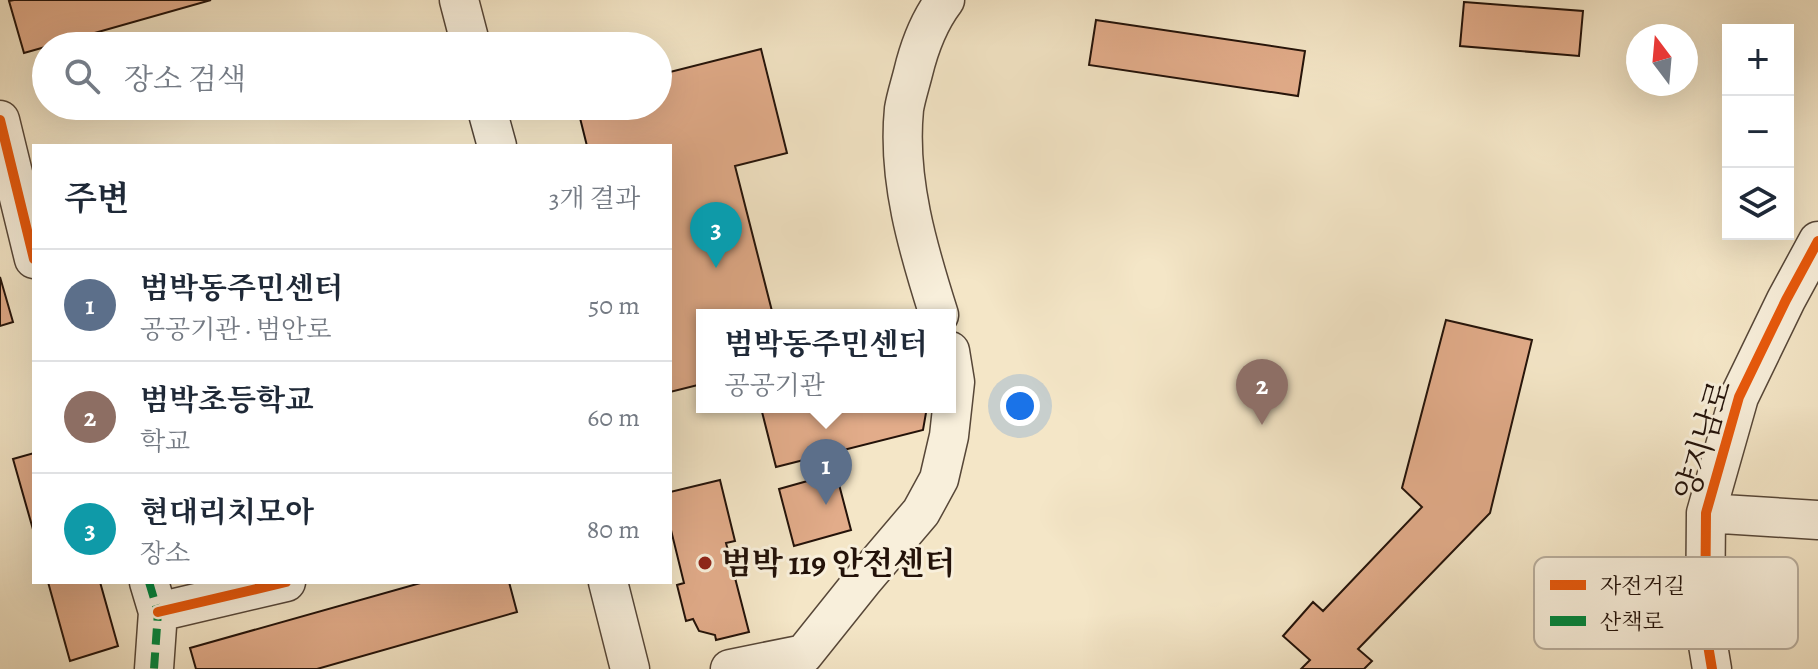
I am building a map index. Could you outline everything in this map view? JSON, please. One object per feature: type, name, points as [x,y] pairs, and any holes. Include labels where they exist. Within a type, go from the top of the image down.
[{"type":"street","points":[[459,0],[467,32]]},
{"type":"street","points":[[937,309],[919,250],[904,169],[904,108],[919,50],[945,0]]},
{"type":"street","points":[[0,120],[32,251]]},
{"type":"street","points":[[490,120],[496,144]]},
{"type":"street","name":"양지남로","points":[[1706,557],[1706,513],[1739,397],[1818,241]]},
{"type":"street","points":[[730,669],[808,662],[864,579],[921,512],[939,479],[952,413]]},
{"type":"street","points":[[1706,513],[1818,520]]},
{"type":"street","points":[[154,669],[153,597],[268,584]]},
{"type":"street","points":[[609,584],[630,669]]},
{"type":"street","name":"양지남로","points":[[1709,649],[1712,669]]},
{"type":"building","points":[[211,0],[98,32],[32,32],[32,51],[24,53],[9,1]]},
{"type":"building","points":[[1464,2],[1583,11],[1579,56],[1460,46]]},
{"type":"building","points":[[1096,20],[1305,51],[1298,96],[1089,65]]},
{"type":"building","points":[[761,49],[787,153],[735,166],[771,309],[696,309],[696,386],[672,392],[672,144],[586,144],[580,120],[672,120],[672,71]]},
{"type":"building","points":[[0,277],[13,322],[0,326]]},
{"type":"building","points":[[1446,320],[1532,340],[1490,513],[1358,649],[1372,661],[1364,669],[1301,669],[1310,660],[1283,636],[1313,602],[1323,611],[1422,507],[1402,488]]},
{"type":"building","points":[[762,413],[926,413],[923,430],[776,467]]},
{"type":"building","points":[[32,454],[32,526],[13,459]]},
{"type":"building","points":[[836,473],[851,530],[794,546],[779,489]]},
{"type":"building","name":"범박 119 안전센터","points":[[720,480],[735,541],[726,543],[749,632],[716,640],[715,635],[699,631],[693,619],[686,621],[677,585],[684,583],[672,534],[672,492]]},
{"type":"building","points":[[49,584],[101,584],[118,646],[70,661]]},
{"type":"building","points":[[417,584],[510,584],[517,612],[317,669],[196,669],[190,648]]},
{"type":"marked path","points":[[150,584],[158,612],[154,669]]},
{"type":"cycle path","points":[[0,120],[32,251]]},
{"type":"cycle path","points":[[1706,557],[1706,513],[1739,397],[1818,241]]},
{"type":"cycle path","points":[[158,612],[277,584]]},
{"type":"cycle path","points":[[1709,649],[1712,669]]},
{"type":"place","name":"현대리치모아","points":[[716,268]]},
{"type":"place","name":"범박초등학교","points":[[1262,425]]},
{"type":"place","name":"범박동주민센터","points":[[826,505]]},
{"type":"place","name":"범박 119 안전센터","points":[[705,563]]}]
